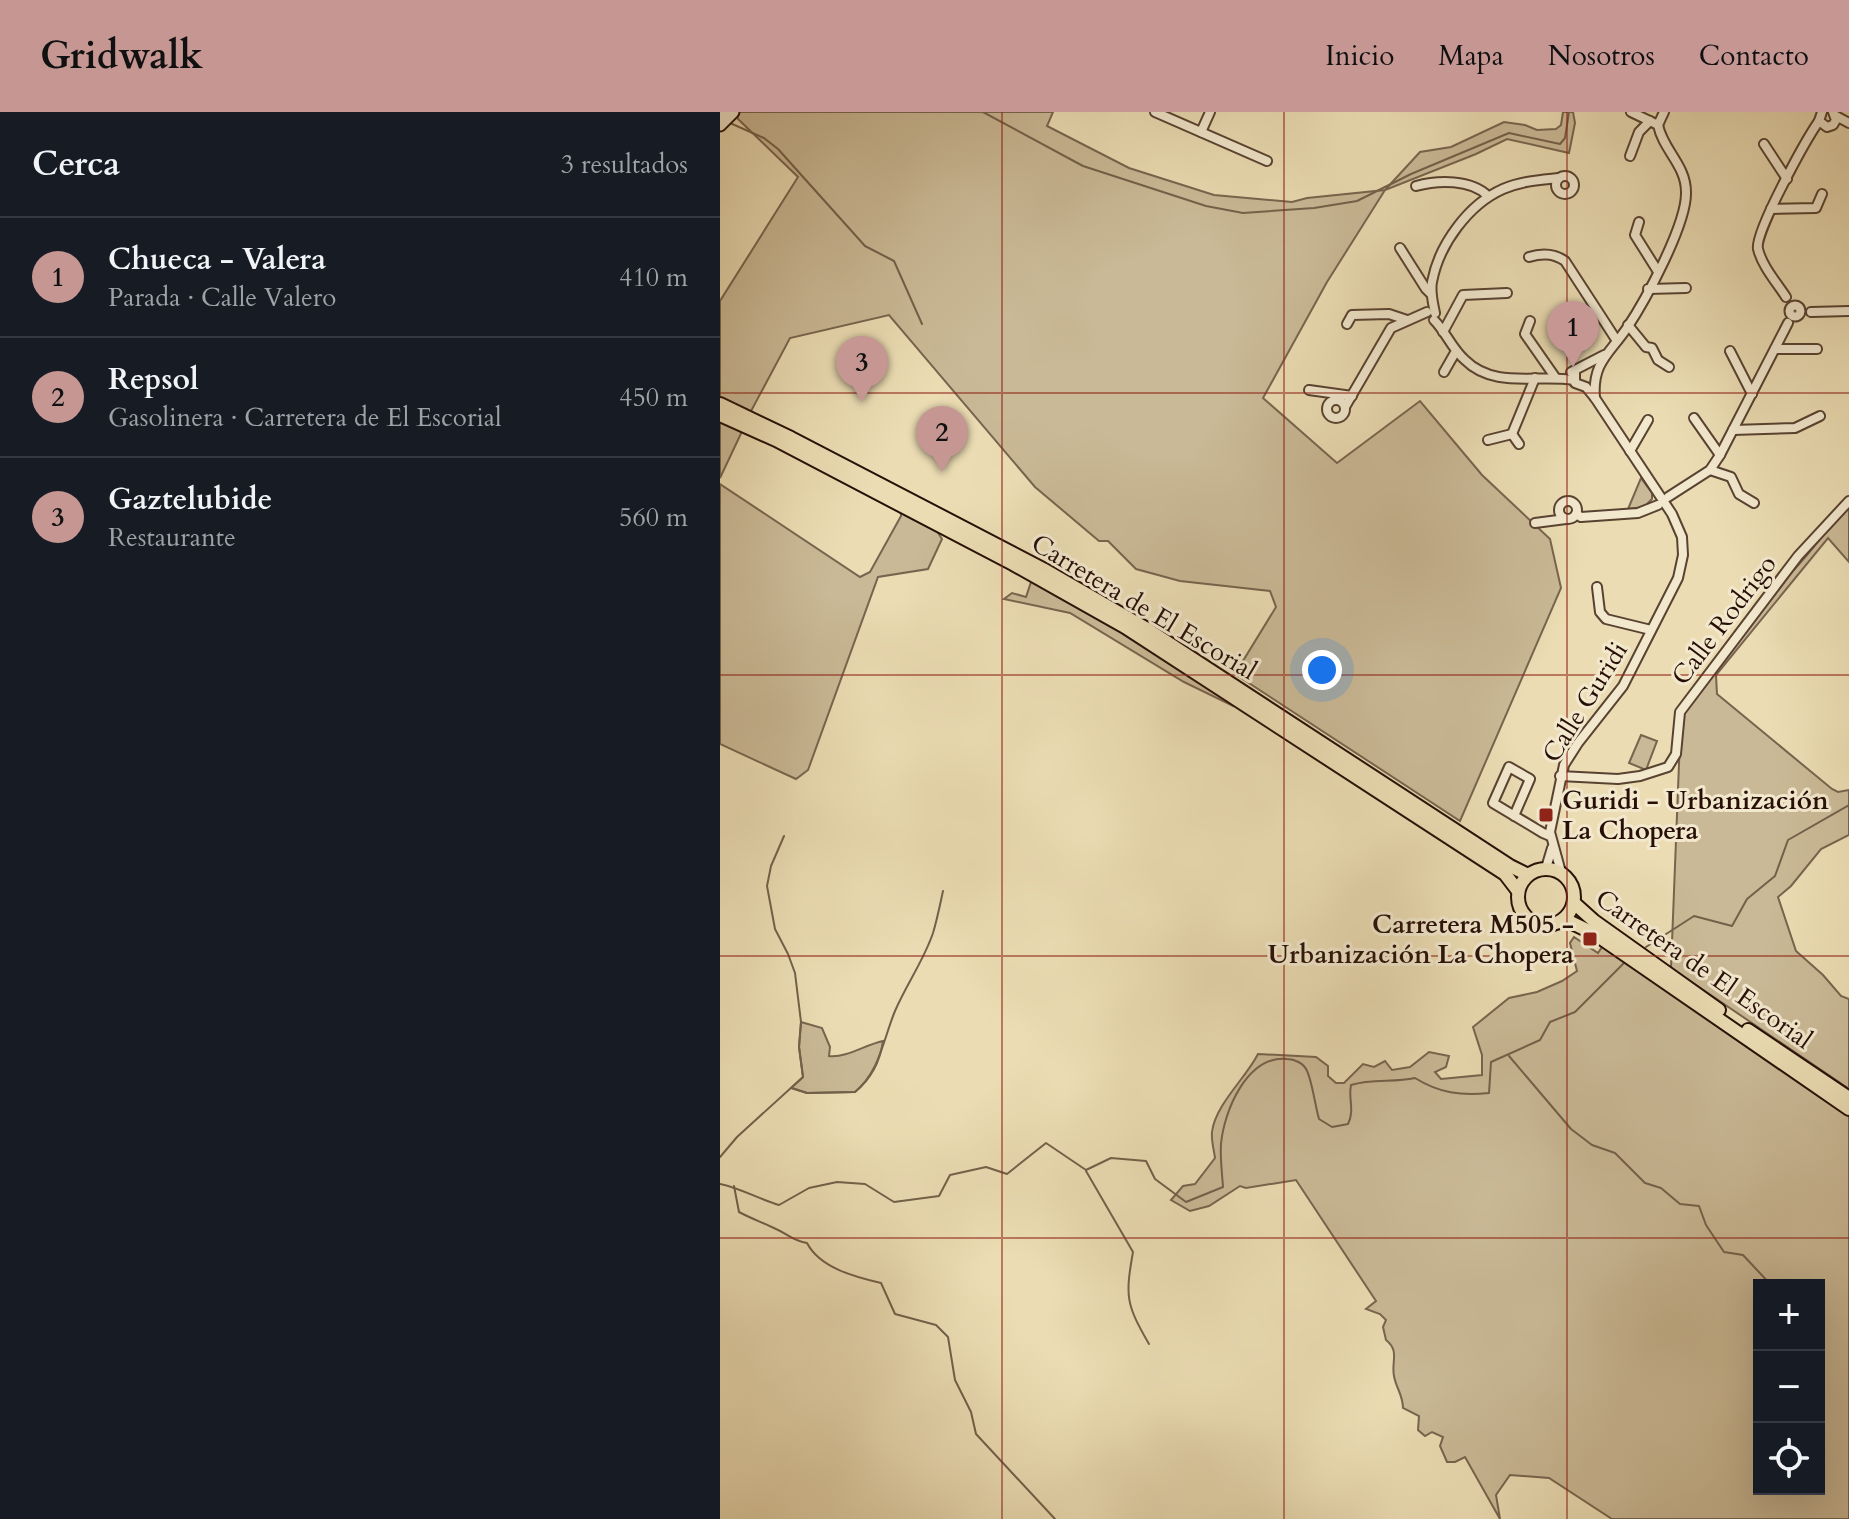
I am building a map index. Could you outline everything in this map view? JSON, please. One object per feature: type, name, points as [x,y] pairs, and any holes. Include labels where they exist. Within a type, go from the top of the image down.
[{"type":"highway","name":"Carretera de El Escorial","points":[[720,404],[804,444],[1056,576],[1147,629],[1528,875]]},
{"type":"highway","name":"Carretera de El Escorial","points":[[720,415],[776,440],[999,556],[1125,627],[1505,874],[1518,891]]},
{"type":"highway","points":[[1546,868],[1561,872],[1572,886],[1574,903],[1564,919],[1545,925],[1527,918],[1518,901],[1518,891],[1528,875],[1546,868]]},
{"type":"highway","name":"Carretera de El Escorial","points":[[1574,903],[1594,921],[1736,1022],[1849,1098]]},
{"type":"highway","name":"Carretera de El Escorial","points":[[1564,919],[1586,928],[1849,1109]]},
{"type":"main road","points":[[720,125],[733,112]]},
{"type":"street","points":[[1155,112],[1267,161]]},
{"type":"street","points":[[1201,132],[1210,112]]},
{"type":"street","points":[[1574,375],[1580,366],[1587,366],[1605,354],[1617,341],[1648,289],[1681,222],[1686,195],[1681,169],[1654,123],[1631,112]]},
{"type":"street","points":[[1630,156],[1639,132],[1664,112]]},
{"type":"street","points":[[1820,117],[1824,126],[1830,127],[1835,123],[1835,114]]},
{"type":"street","points":[[1835,114],[1849,123]]},
{"type":"street","points":[[1795,312],[1758,249],[1760,232],[1820,117]]},
{"type":"street","points":[[1764,144],[1787,179]]},
{"type":"street","points":[[1559,178],[1506,188],[1488,196],[1462,220],[1436,268],[1432,296],[1434,319],[1456,351],[1466,362],[1491,376],[1535,378],[1574,375]]},
{"type":"street","points":[[1416,186],[1439,180],[1482,190],[1488,196]]},
{"type":"street","points":[[1771,209],[1816,208],[1822,194]]},
{"type":"street","points":[[1639,222],[1635,235],[1657,270]]},
{"type":"street","points":[[1400,248],[1432,296]]},
{"type":"street","points":[[1529,257],[1556,255],[1565,261],[1617,341]]},
{"type":"street","points":[[1648,289],[1686,288]]},
{"type":"street","points":[[1347,324],[1352,315],[1389,314],[1409,320],[1434,319],[1463,295],[1507,293]]},
{"type":"street","points":[[1795,312],[1849,311]]},
{"type":"street","points":[[1576,514],[1581,517],[1638,513],[1663,501],[1710,470],[1795,312]]},
{"type":"street","points":[[1345,407],[1385,335],[1391,328],[1409,320]]},
{"type":"street","points":[[1530,321],[1525,334],[1555,377]]},
{"type":"street","points":[[1628,325],[1646,347],[1652,348],[1658,360],[1669,367]]},
{"type":"street","points":[[1775,349],[1817,349]]},
{"type":"street","points":[[1444,372],[1456,351]]},
{"type":"street","points":[[1730,351],[1752,394]]},
{"type":"street","points":[[1574,375],[1577,385],[1591,381],[1605,354]]},
{"type":"street","points":[[1587,366],[1591,381]]},
{"type":"street","points":[[1512,434],[1535,378]]},
{"type":"street","name":"Calle Guridi","points":[[1546,868],[1560,776],[1578,743],[1623,686],[1678,578],[1683,555],[1678,524],[1595,398],[1591,381]]},
{"type":"street","points":[[1309,390],[1352,396]]},
{"type":"street","points":[[1733,430],[1795,428],[1820,416]]},
{"type":"street","points":[[1694,418],[1720,455]]},
{"type":"street","points":[[1630,451],[1648,420]]},
{"type":"street","points":[[1488,440],[1512,434]]},
{"type":"street","points":[[1512,434],[1519,444]]},
{"type":"street","points":[[1710,470],[1731,477],[1739,494],[1754,503]]},
{"type":"street","points":[[1566,519],[1560,515],[1559,508],[1566,501],[1576,504],[1576,514]]},
{"type":"street","name":"Calle Rodrigo","points":[[1560,776],[1618,779],[1668,767],[1676,754],[1680,712],[1798,556],[1849,501]]},
{"type":"street","points":[[1535,523],[1566,519],[1576,514]]},
{"type":"street","name":"Calle Guridi","points":[[1597,587],[1600,612],[1606,619],[1651,630]]},
{"type":"street","points":[[1514,816],[1530,779],[1509,767],[1493,803],[1551,840]]},
{"type":"street","name":"Calle Guridi","points":[[1551,840],[1561,872]]},
{"type":"shaded area","points":[[737,112],[1053,112],[1047,126],[1129,168],[1214,195],[1292,202],[1385,190],[1327,282],[1263,398],[1337,463],[1420,401],[1482,475],[1550,539],[1561,588],[1460,821],[1235,674],[1276,607],[1270,591],[1180,581],[1136,569],[1108,541],[1099,541],[1035,487],[889,315],[790,338],[750,413],[720,402],[720,301],[798,177],[738,119]]},
{"type":"shaded area","points":[[1563,112],[1573,112],[1575,123],[1569,153],[1507,139],[1385,190],[1420,152],[1451,147],[1504,122],[1537,130],[1556,129],[1561,125]]},
{"type":"shaded area","points":[[720,415],[745,425],[720,478]]},
{"type":"shaded area","points":[[1641,478],[1652,493],[1652,499],[1644,507],[1628,509]]},
{"type":"shaded area","points":[[720,484],[860,577],[870,572],[901,516],[900,505],[935,528],[942,539],[928,569],[878,577],[808,770],[796,779],[720,744]]},
{"type":"shaded area","points":[[1849,506],[1849,562],[1828,538],[1716,675],[1717,694],[1832,789],[1838,792],[1849,790],[1849,835],[1821,849],[1778,897],[1796,951],[1841,996],[1849,999],[1849,1089],[1671,968],[1681,713],[1785,580]]},
{"type":"shaded area","points":[[1031,582],[1125,627],[1236,699],[1233,706],[1184,682],[1070,613],[1004,599],[1012,593],[1026,597]]},
{"type":"shaded area","points":[[1641,735],[1657,741],[1646,770],[1629,763]]},
{"type":"shaded area","points":[[1574,937],[1598,953],[1606,941],[1849,1109],[1849,1519],[1612,1519],[1549,1478],[1510,1475],[1496,1495],[1500,1519],[1465,1457],[1447,1462],[1440,1446],[1443,1437],[1432,1432],[1425,1436],[1418,1430],[1419,1416],[1403,1408],[1393,1371],[1393,1348],[1386,1340],[1383,1327],[1386,1320],[1366,1309],[1376,1301],[1296,1180],[1246,1188],[1240,1186],[1209,1206],[1190,1211],[1171,1200],[1183,1186],[1195,1184],[1215,1158],[1214,1122],[1258,1054],[1316,1057],[1328,1066],[1328,1076],[1336,1083],[1344,1083],[1363,1064],[1374,1067],[1385,1061],[1392,1070],[1410,1067],[1429,1052],[1449,1056],[1446,1067],[1435,1072],[1441,1079],[1482,1075],[1482,1055],[1473,1027],[1509,998],[1537,992],[1577,971],[1570,943]]},
{"type":"shaded area","points":[[801,1022],[822,1028],[830,1047],[829,1056],[842,1055],[883,1041],[874,1069],[855,1092],[807,1093],[791,1088],[803,1077],[799,1047]]},
{"type":"waterway","points":[[983,112],[1083,166],[1206,206],[1243,213],[1314,208],[1357,201],[1411,174],[1509,133],[1560,144],[1565,138],[1569,112]]},
{"type":"waterway","points":[[730,123],[764,138],[778,149],[865,246],[894,261],[922,324]]},
{"type":"waterway","points":[[1646,947],[1694,916],[1732,926],[1747,899],[1775,876],[1788,840],[1849,805]]},
{"type":"waterway","points":[[720,1157],[737,1137],[803,1077],[795,973],[775,929],[767,886],[771,866],[784,836]]},
{"type":"waterway","points":[[792,1088],[807,1093],[855,1092],[870,1075],[895,1011],[929,943],[943,891]]},
{"type":"waterway","points":[[720,1184],[779,1205],[809,1188],[837,1182],[865,1184],[894,1202],[939,1196],[950,1175],[986,1167],[1007,1174],[1046,1143],[1086,1170],[1111,1158],[1146,1161],[1155,1179],[1186,1202],[1223,1187],[1221,1144],[1227,1116],[1240,1088],[1260,1066],[1273,1060],[1287,1059],[1306,1068],[1319,1119],[1332,1127],[1348,1124],[1351,1085],[1359,1083],[1415,1078],[1450,1092],[1489,1093],[1491,1062],[1540,1040],[1550,1022],[1575,1012],[1625,962]]},
{"type":"waterway","points":[[1509,1056],[1571,1129],[1592,1145],[1615,1153],[1645,1183],[1661,1188],[1680,1204],[1699,1206],[1706,1225],[1724,1252],[1743,1255],[1765,1279]]},
{"type":"waterway","points":[[1086,1171],[1133,1252],[1129,1300],[1149,1344]]},
{"type":"waterway","points":[[734,1186],[739,1212],[807,1243],[829,1265],[881,1283],[895,1314],[936,1325],[948,1337],[955,1380],[971,1412],[976,1434],[1055,1519]]},
{"type":"place","name":"Chueca - Valera","points":[[1573,367]]},
{"type":"place","name":"Gaztelubide","points":[[862,402]]},
{"type":"place","name":"Repsol","points":[[942,472]]},
{"type":"place","name":"Guridi - Urbanización La Chopera","points":[[1546,815]]},
{"type":"place","name":"Carretera M505 - Urbanización La Chopera","points":[[1590,939]]}]
